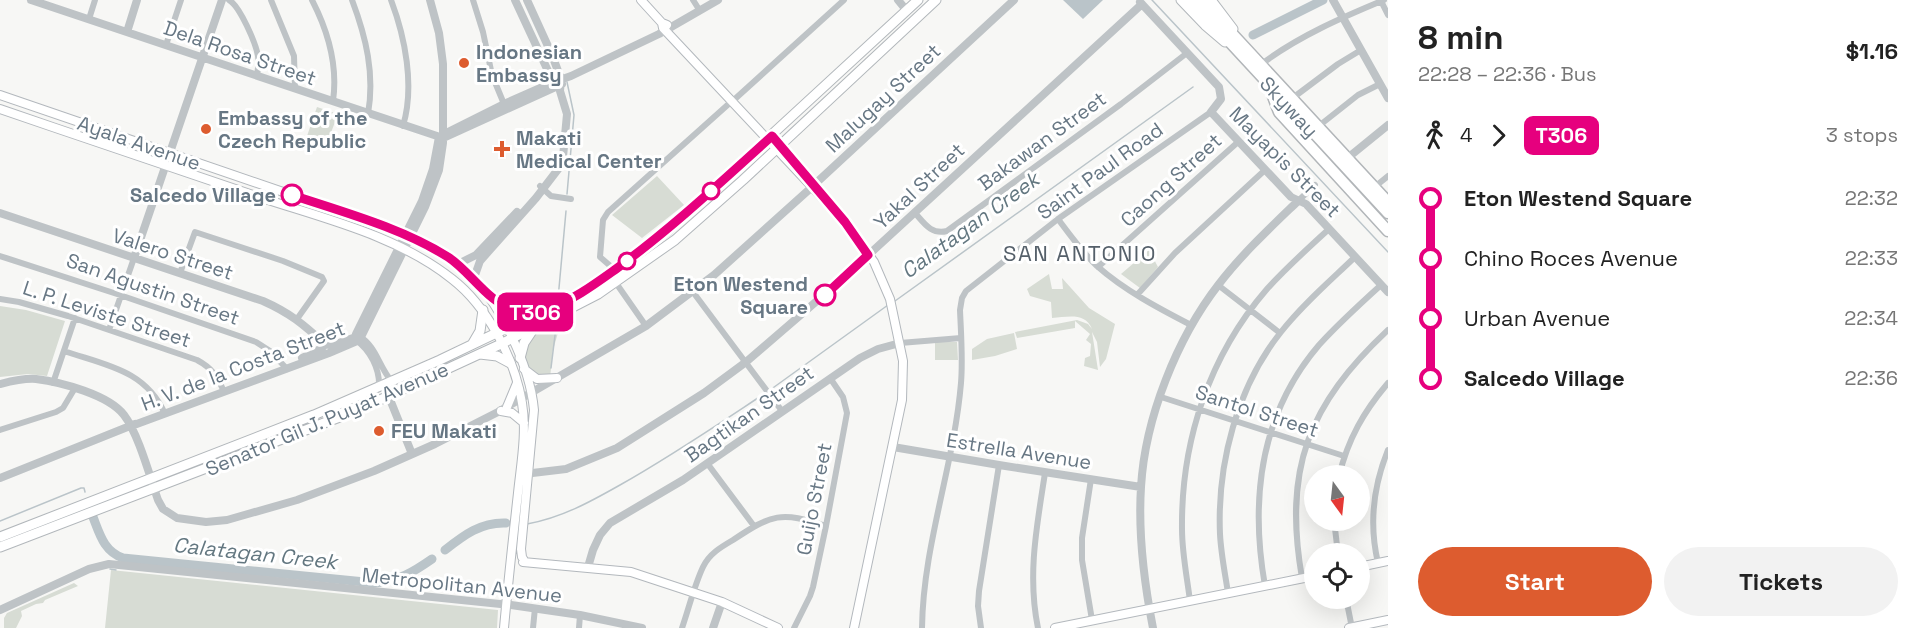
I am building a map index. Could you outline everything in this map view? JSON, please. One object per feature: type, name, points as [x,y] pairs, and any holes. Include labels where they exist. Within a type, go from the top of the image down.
[{"type":"highway","name":"Skyway","points":[[1190,0],[1388,215]]},
{"type":"highway","name":"Skyway","points":[[1202,0],[1388,200]]},
{"type":"highway","points":[[1271,91],[1279,112],[1388,231]]},
{"type":"main road","points":[[641,0],[845,222],[880,274],[891,304],[903,361],[903,390],[854,628]]},
{"type":"main road","name":"Senator Gil J. Puyat Avenue","points":[[153,484],[392,382],[582,292],[666,232],[918,0]]},
{"type":"main road","name":"Senator Gil J. Puyat Avenue","points":[[0,537],[300,433],[389,397],[583,303],[616,283],[675,240],[936,0]]},
{"type":"main road","points":[[1182,0],[1205,26],[1226,43]]},
{"type":"main road","points":[[1190,0],[1226,43],[1388,215]]},
{"type":"main road","points":[[1202,0],[1377,185],[1388,200]]},
{"type":"main road","points":[[1211,0],[1236,34]]},
{"type":"main road","name":"Ayala Avenue","points":[[0,95],[353,215],[408,237],[458,264],[487,292],[507,327],[524,369],[534,410],[524,474]]},
{"type":"main road","name":"Ayala Avenue","points":[[0,109],[347,226],[402,248],[439,269],[483,310],[510,363],[522,399],[524,474]]},
{"type":"main road","points":[[487,292],[495,300],[513,309],[534,312],[545,310]]},
{"type":"main road","points":[[473,343],[480,331],[483,310]]},
{"type":"main road","points":[[520,358],[524,343],[535,328]]},
{"type":"main road","points":[[478,354],[497,356],[510,363]]},
{"type":"main road","points":[[524,369],[537,379],[557,378]]},
{"type":"main road","points":[[517,383],[504,409],[512,412],[524,423]]},
{"type":"main road","points":[[524,474],[521,549],[525,562]]},
{"type":"main road","points":[[504,628],[524,474]]},
{"type":"main road","name":"Senator Gil J. Puyat Avenue","points":[[0,547],[90,507]]},
{"type":"main road","points":[[512,561],[521,549]]},
{"type":"main road","points":[[512,561],[631,572],[694,591],[778,628]]},
{"type":"main road","points":[[1370,565],[1388,561]]},
{"type":"main road","points":[[1054,628],[1302,578]]},
{"type":"main road","points":[[1351,628],[1388,620]]},
{"type":"street","name":"Dela Rosa Street","points":[[31,0],[53,4],[89,19],[403,126],[442,136]]},
{"type":"street","points":[[89,19],[95,0]]},
{"type":"street","points":[[127,32],[137,0]]},
{"type":"street","points":[[166,45],[181,0]]},
{"type":"street","points":[[109,330],[222,0]]},
{"type":"street","points":[[229,0],[237,7],[258,53],[259,64],[256,76]]},
{"type":"street","points":[[271,0],[294,56],[295,89]]},
{"type":"street","points":[[312,0],[326,29],[331,48],[333,101]]},
{"type":"street","points":[[352,0],[361,23],[368,54],[371,75],[369,114]]},
{"type":"street","points":[[391,0],[399,23],[406,69],[407,105],[403,126]]},
{"type":"street","points":[[402,248],[428,186],[442,136],[442,57],[436,16],[430,0]]},
{"type":"street","points":[[473,0],[483,32],[492,75],[504,104]]},
{"type":"street","points":[[515,0],[558,85]]},
{"type":"street","points":[[474,278],[484,254],[536,198],[564,152],[567,114],[552,55],[526,0]]},
{"type":"street","points":[[693,0],[700,11]]},
{"type":"street","points":[[442,136],[558,85],[718,0]]},
{"type":"street","points":[[615,270],[600,257],[603,220],[608,212],[844,0]]},
{"type":"street","points":[[898,0],[907,11]]},
{"type":"street","name":"Malugay Street","points":[[0,384],[36,379],[75,388],[116,406],[132,426],[163,509],[168,514],[190,521],[227,520],[297,500],[412,454],[504,409],[646,326],[714,275],[814,187],[1014,0]]},
{"type":"street","points":[[1333,0],[1388,98]]},
{"type":"street","points":[[1263,63],[1280,50],[1343,18],[1383,1],[1388,15]]},
{"type":"street","name":"Mayapis Street","points":[[1141,2],[1221,90],[1221,99],[1210,112],[1291,197],[1306,204],[1388,292]]},
{"type":"street","name":"Yakal Street","points":[[524,474],[566,470],[617,448],[704,393],[746,362],[915,213],[1141,2]]},
{"type":"street","points":[[1294,97],[1361,50]]},
{"type":"street","name":"Bakawan Street","points":[[915,213],[932,231],[938,233],[946,231],[1121,104],[1187,53]]},
{"type":"street","points":[[1320,125],[1339,109],[1380,84]]},
{"type":"street","points":[[442,136],[504,104],[558,85]]},
{"type":"street","name":"Saint Paul Road","points":[[922,628],[922,605],[928,559],[961,384],[960,310],[962,298],[966,291],[1058,219],[1210,112]]},
{"type":"street","points":[[1350,156],[1388,125]]},
{"type":"street","name":"Caong Street","points":[[1098,267],[1238,141]]},
{"type":"street","points":[[1137,295],[1175,253],[1266,170]]},
{"type":"street","points":[[1377,185],[1388,176]]},
{"type":"street","points":[[1153,628],[1140,529],[1140,487],[1144,458],[1175,356],[1191,325],[1218,285],[1247,250],[1315,185]]},
{"type":"street","points":[[541,187],[551,196]]},
{"type":"street","points":[[458,264],[476,255],[541,187]]},
{"type":"street","points":[[536,198],[542,195],[571,199]]},
{"type":"street","name":"Valero Street","points":[[0,213],[263,301],[297,319],[325,344]]},
{"type":"street","points":[[1058,219],[1078,246],[1098,267],[1137,295],[1191,325]]},
{"type":"street","points":[[1190,601],[1184,561],[1182,514],[1187,455],[1200,410],[1222,355],[1251,310],[1280,276],[1329,229]]},
{"type":"street","points":[[180,273],[195,232],[283,261],[324,278],[297,319]]},
{"type":"street","name":"H. V. de la Costa Street","points":[[0,477],[286,367],[357,337],[370,321],[402,248]]},
{"type":"street","name":"H. V. de la Costa Street","points":[[286,367],[322,348],[325,344],[333,345],[357,337],[402,248]]},
{"type":"street","name":"San Agustin Street","points":[[0,256],[256,342],[270,351],[286,367]]},
{"type":"street","points":[[1228,593],[1220,537],[1220,516],[1225,463],[1235,421],[1251,380],[1280,333],[1311,298],[1355,257]]},
{"type":"street","points":[[616,283],[646,326]]},
{"type":"street","points":[[1218,285],[1280,333]]},
{"type":"street","points":[[1265,586],[1258,536],[1258,508],[1262,467],[1271,432],[1295,380],[1318,347],[1353,310],[1381,285]]},
{"type":"street","points":[[693,292],[782,411]]},
{"type":"street","name":"L. P. Leviste Street","points":[[0,299],[75,318],[205,364],[218,377],[223,391]]},
{"type":"street","points":[[53,383],[75,318]]},
{"type":"street","points":[[370,321],[369,334],[373,346],[384,373],[392,382]]},
{"type":"street","points":[[1302,578],[1296,533],[1296,504],[1301,464],[1307,444],[1315,423],[1340,381],[1388,330]]},
{"type":"street","points":[[357,337],[373,346]]},
{"type":"street","points":[[357,337],[368,351],[378,375],[379,387]]},
{"type":"street","name":"Bagtikan Street","points":[[588,567],[592,550],[604,528],[708,463],[868,352],[900,343],[961,338]]},
{"type":"street","points":[[64,351],[131,375],[149,387],[164,413]]},
{"type":"street","name":"Guijo Street","points":[[794,628],[810,596],[826,526],[847,413],[843,397],[830,378]]},
{"type":"street","points":[[1342,465],[1359,422],[1388,383]]},
{"type":"street","points":[[0,430],[56,412],[63,408],[75,388]]},
{"type":"street","points":[[389,397],[412,454]]},
{"type":"street","name":"Santol Street","points":[[1161,397],[1344,456]]},
{"type":"street","name":"Estrella Avenue","points":[[893,447],[1140,487]]},
{"type":"street","points":[[1378,563],[1373,540],[1373,512],[1381,468],[1388,450]]},
{"type":"street","points":[[708,463],[754,526]]},
{"type":"street","points":[[981,628],[978,606],[979,591],[999,465]]},
{"type":"street","points":[[1038,628],[1032,590],[1032,559],[1046,473]]},
{"type":"street","points":[[1091,480],[1082,538],[1084,578],[1092,620]]},
{"type":"street","points":[[682,628],[703,565],[712,554],[754,526],[771,518],[790,516],[826,526]]},
{"type":"street","name":"Metropolitan Avenue","points":[[0,610],[89,569],[105,564],[535,608],[642,628]]},
{"type":"street","points":[[713,628],[722,602]]},
{"type":"street","points":[[533,628],[535,608]]},
{"type":"street","points":[[1348,609],[1351,628]]},
{"type":"street","points":[[579,628],[580,615]]},
{"type":"shaded area","points":[[1063,0],[1103,0],[1083,19]]},
{"type":"shaded area","points":[[317,107],[338,114],[326,146],[306,139]]},
{"type":"shaded area","points":[[657,176],[684,205],[642,238],[612,215]]},
{"type":"shaded area","points":[[1149,250],[1158,267],[1140,288],[1121,274]]},
{"type":"shaded area","points":[[1049,274],[1052,289],[1063,289],[1062,278],[1089,308],[1115,324],[1106,359],[1100,367],[1097,342],[1092,332],[1098,370],[1084,366],[1085,358],[1090,356],[1091,344],[1086,340],[1090,334],[1075,321],[1075,328],[1017,338],[1015,332],[1077,320],[1088,324],[1092,329],[1085,320],[1080,318],[1052,318],[1051,302],[1030,296],[1027,289]]},
{"type":"shaded area","points":[[0,306],[26,310],[65,321],[47,376],[28,374],[0,377]]},
{"type":"shaded area","points":[[562,319],[553,350],[550,378],[537,379],[520,359],[527,336]]},
{"type":"shaded area","points":[[1014,333],[1017,349],[972,360],[972,349],[987,339]]},
{"type":"shaded area","points":[[935,342],[957,342],[958,360],[935,360]]},
{"type":"shaded area","points":[[111,570],[498,610],[497,628],[105,628]]},
{"type":"shaded area","points":[[74,583],[78,586],[21,611],[22,616],[16,628],[4,628],[4,618],[7,613]]},
{"type":"waterway","points":[[1152,0],[1388,252]]},
{"type":"waterway","name":"Calatagan Creek","points":[[1253,35],[1323,0]]},
{"type":"waterway","points":[[567,82],[574,115],[567,194]]},
{"type":"waterway","name":"Calatagan Creek","points":[[895,301],[1193,87]]},
{"type":"waterway","points":[[558,299],[566,211]]},
{"type":"waterway","name":"Calatagan Creek","points":[[770,390],[888,305]]},
{"type":"waterway","points":[[551,368],[557,319]]},
{"type":"waterway","name":"Calatagan Creek","points":[[527,524],[563,514],[609,491],[675,452],[764,394]]},
{"type":"waterway","name":"Calatagan Creek","points":[[0,521],[81,488],[84,488],[85,492]]},
{"type":"waterway","name":"Calatagan Creek","points":[[93,517],[107,547],[123,558],[375,583],[405,575],[432,559]]},
{"type":"waterway","name":"Calatagan Creek","points":[[506,523],[512,524]]},
{"type":"waterway","name":"Calatagan Creek","points":[[445,550],[481,527],[506,523]]},
{"type":"waterway","points":[[110,569],[116,570]]},
{"type":"bus line","name":"T306","points":[[292,195],[353,215],[425,244],[466,271],[503,305],[524,312],[534,312],[545,310],[582,292],[604,278],[666,232],[772,136],[815,184],[816,189],[845,222],[868,255],[825,295]]},
{"type":"place","name":"Indonesian Embassy","points":[[464,63]]},
{"type":"place","name":"Embassy of the Czech Republic","points":[[206,129]]},
{"type":"place","name":"Makati Medical Center","points":[[502,149]]},
{"type":"place","name":"Salcedo Village","points":[[292,195]]},
{"type":"place","name":"Eton Westend Square","points":[[825,295]]},
{"type":"place","name":"FEU Makati","points":[[379,431]]},
{"type":"district","name":"SAN ANTONIO","points":[[1080,253]]}]
